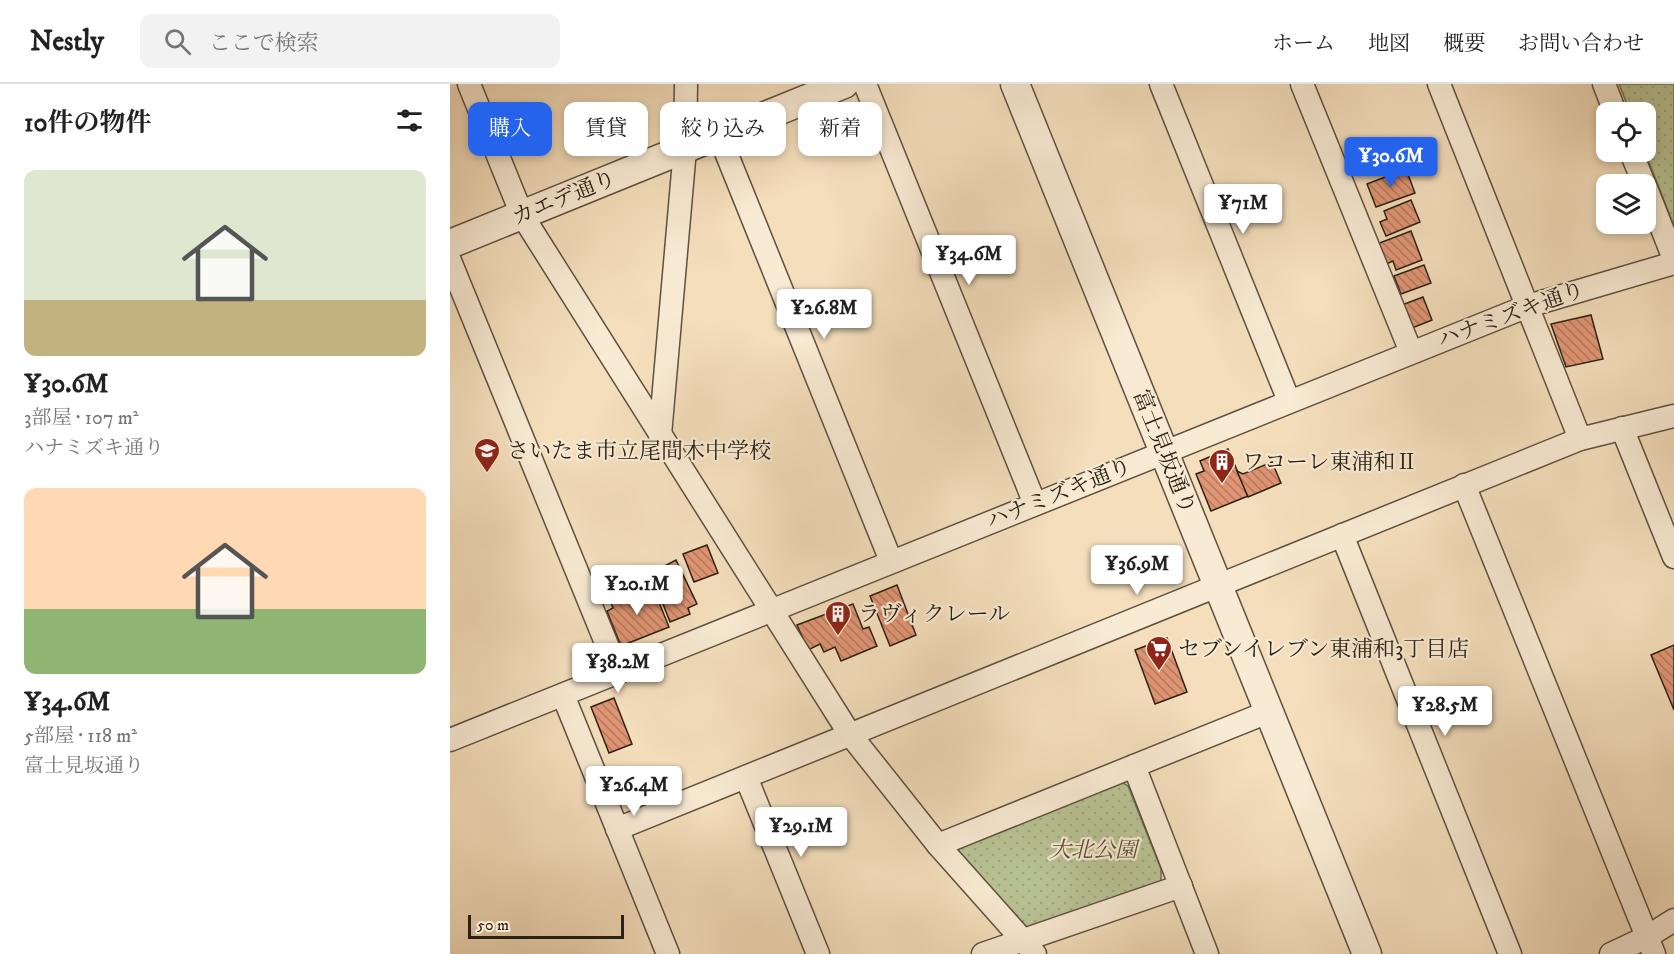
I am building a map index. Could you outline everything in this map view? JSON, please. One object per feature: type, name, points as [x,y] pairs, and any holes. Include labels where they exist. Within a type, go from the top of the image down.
[{"type":"street","points":[[469,84],[522,215],[849,733],[938,844],[1028,947]]},
{"type":"street","points":[[686,84],[686,102]]},
{"type":"street","name":"カエデ通り","points":[[786,108],[844,84]]},
{"type":"street","points":[[865,84],[1035,504]]},
{"type":"street","name":"富士見坂通り","points":[[1015,84],[1367,954]]},
{"type":"street","points":[[1161,84],[1289,401]]},
{"type":"street","points":[[1302,84],[1411,352]]},
{"type":"street","points":[[1439,84],[1580,439]]},
{"type":"street","points":[[1604,84],[1611,102]]},
{"type":"street","name":"カエデ通り","points":[[450,244],[668,156]]},
{"type":"street","points":[[660,435],[684,156]]},
{"type":"street","points":[[727,156],[891,561]]},
{"type":"street","points":[[1656,214],[1674,261]]},
{"type":"street","points":[[450,261],[618,672]]},
{"type":"street","name":"ハナミズキ通り","points":[[450,740],[1528,306],[1674,261]]},
{"type":"street","points":[[617,829],[849,733],[1580,439],[1674,416]]},
{"type":"street","points":[[1622,428],[1674,557]]},
{"type":"street","points":[[1464,485],[1651,946]]},
{"type":"street","points":[[1342,535],[1510,954]]},
{"type":"street","points":[[563,695],[668,954]]},
{"type":"street","points":[[938,844],[1268,712]]},
{"type":"street","points":[[1134,766],[1208,954]]},
{"type":"street","points":[[746,777],[818,954]]},
{"type":"street","points":[[983,954],[1028,947],[1181,886]]},
{"type":"street","points":[[1611,954],[1651,946],[1674,920]]},
{"type":"green space","points":[[1619,84],[1674,84],[1674,226],[1656,180],[1656,174],[1654,174],[1649,162],[1656,162],[1656,102],[1626,102]]},
{"type":"green space","name":"大北公園","points":[[1120,781],[1128,786],[1161,869],[1161,884],[1028,929],[959,856],[959,847]]},
{"type":"building","points":[[1406,169],[1415,193],[1376,207],[1367,184]]},
{"type":"building","points":[[1411,200],[1420,222],[1386,236],[1380,222],[1387,219],[1384,211]]},
{"type":"building","points":[[1411,231],[1422,260],[1396,270],[1393,261],[1384,265],[1377,244]]},
{"type":"building","points":[[1424,265],[1431,283],[1401,294],[1394,276]]},
{"type":"building","points":[[1423,297],[1432,320],[1412,328],[1402,305]]},
{"type":"building","points":[[1591,315],[1603,359],[1566,367],[1551,324]]},
{"type":"building","name":"ワコーレ東浦和Ⅱ","points":[[1228,449],[1248,496],[1211,511],[1196,474],[1204,471],[1200,461]]},
{"type":"building","points":[[1272,462],[1281,483],[1248,497],[1237,471],[1243,474]]},
{"type":"building","points":[[707,545],[718,573],[694,582],[683,554]]},
{"type":"building","points":[[676,560],[697,604],[688,608],[690,614],[670,622],[651,573]]},
{"type":"building","points":[[897,585],[916,635],[890,646],[870,596]]},
{"type":"building","points":[[625,588],[628,596],[645,589],[647,593],[654,590],[669,627],[621,646],[607,611],[613,608],[611,603],[620,600],[617,591]]},
{"type":"building","name":"ラヴィクレール","points":[[853,604],[863,629],[869,627],[877,646],[841,661],[835,647],[824,652],[820,644],[808,650],[797,625]]},
{"type":"building","points":[[1167,638],[1187,692],[1155,704],[1135,650]]},
{"type":"building","points":[[1674,645],[1674,710],[1651,655]]},
{"type":"building","points":[[614,698],[632,744],[609,753],[591,707]]},
{"type":"place","name":"さいたま市立尾間木中学校","points":[[487,474]]},
{"type":"place","name":"ワコーレ東浦和Ⅱ","points":[[1222,485]]},
{"type":"place","name":"ラヴィクレール","points":[[838,637]]},
{"type":"place","name":"セブンイレブン東浦和3丁目店","points":[[1159,672]]}]
